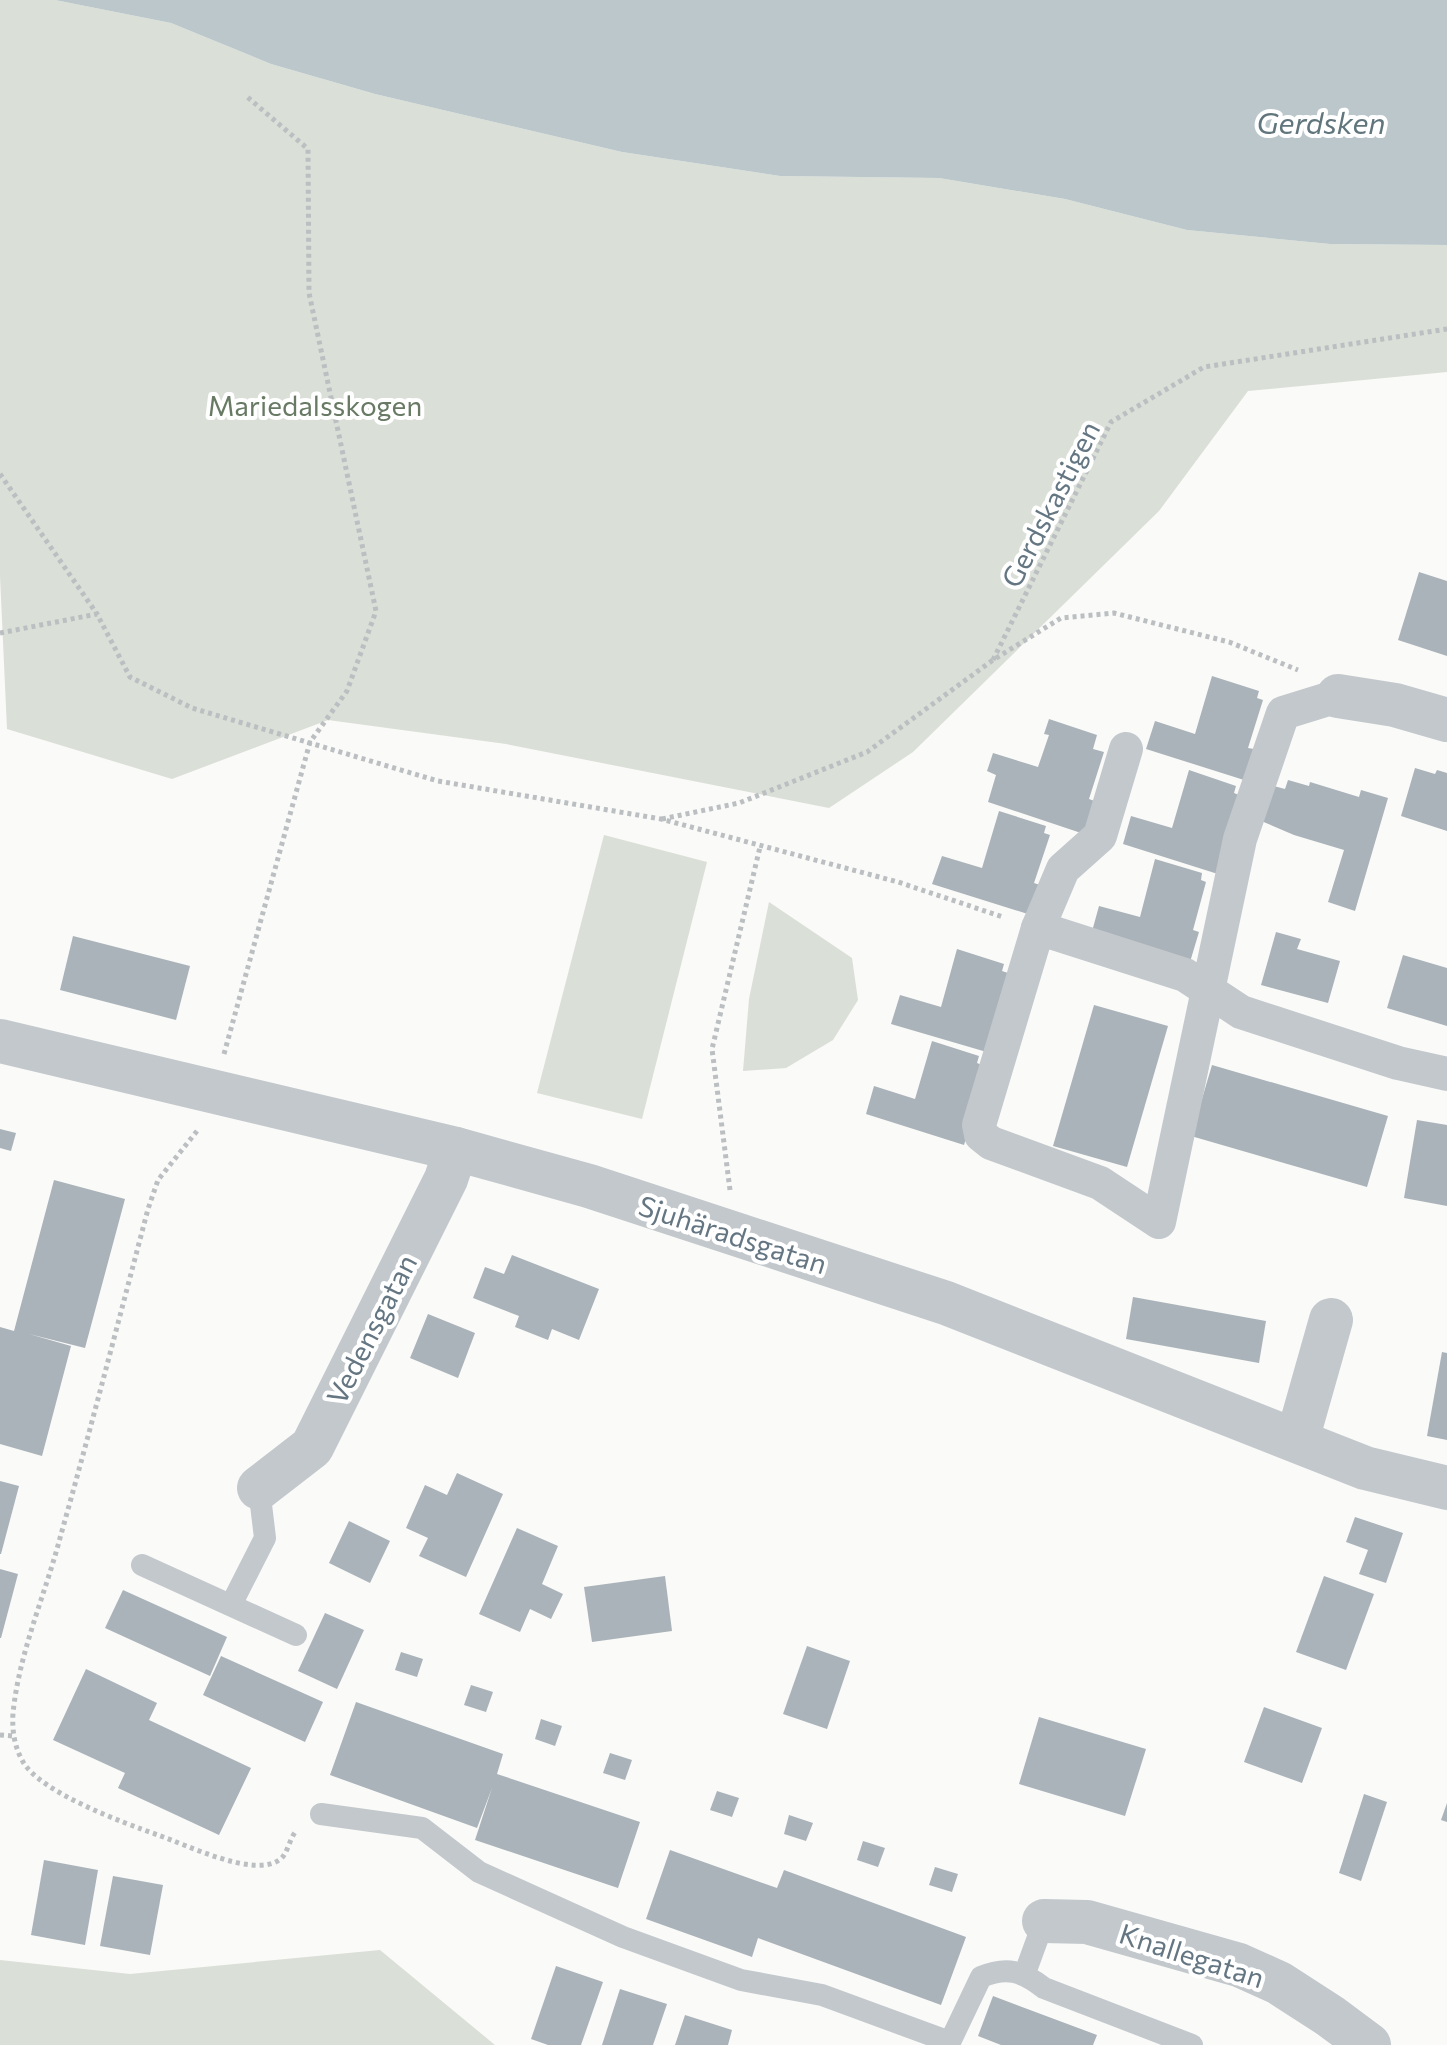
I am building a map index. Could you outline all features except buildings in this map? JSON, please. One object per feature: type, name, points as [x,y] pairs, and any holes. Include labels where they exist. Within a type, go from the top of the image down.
[{"type":"street","points":[[1126,749],[1100,836],[1063,869],[1038,928],[979,1125],[981,1135],[991,1143],[1100,1183],[1159,1222],[1240,839],[1283,713],[1338,696],[1395,705],[1447,720]]},
{"type":"street","points":[[1038,928],[1185,975],[1241,1012],[1398,1063],[1447,1074]]},
{"type":"street","name":"Sjuhäradsgatan","points":[[0,1041],[456,1149],[589,1186],[946,1303],[1365,1468],[1447,1488]]},
{"type":"street","name":"Vedensgatan","points":[[259,1488],[312,1447],[446,1179],[456,1149]]},
{"type":"street","points":[[1297,1440],[1331,1320]]},
{"type":"street","name":"Knallegatan","points":[[1044,1921],[1087,1922],[1239,1965],[1279,1983],[1369,2045]]},
{"type":"lane","points":[[231,1605],[265,1538],[259,1488]]},
{"type":"lane","points":[[142,1565],[296,1635]]},
{"type":"lane","points":[[321,1814],[422,1828],[479,1872],[623,1937],[741,1980],[822,1995],[950,2042],[981,1977],[995,1971],[1025,1973],[1044,1988],[1192,2045]]},
{"type":"lane","points":[[1025,1973],[1044,1921]]},
{"type":"path","points":[[214,1091],[310,742],[347,691],[376,611],[309,293],[308,149],[245,95]]},
{"type":"path","name":"Gerdskastigen","points":[[993,660],[1111,422],[1204,367],[1447,329]]},
{"type":"path","points":[[0,474],[97,614],[130,677],[192,708],[438,781],[661,819],[898,882],[1038,928]]},
{"type":"path","points":[[661,819],[739,803],[867,752],[993,660],[1061,618],[1114,613],[1229,642],[1309,675],[1338,696]]},
{"type":"path","points":[[0,633],[97,614]]},
{"type":"path","points":[[736,1235],[712,1049],[760,847]]},
{"type":"path","points":[[0,1735],[13,1736]]},
{"type":"green space","name":"Mariedalsskogen","points":[[0,0],[55,0],[171,23],[271,64],[375,94],[622,152],[780,176],[939,178],[1065,199],[1187,230],[1330,244],[1447,245],[1447,372],[1248,391],[1159,511],[913,752],[829,808],[506,744],[328,720],[172,779],[7,729],[0,576]]},
{"type":"green space","points":[[604,835],[707,862],[642,1119],[537,1093]]},
{"type":"green space","points":[[769,902],[852,958],[858,1000],[833,1040],[786,1068],[743,1071],[749,999]]},
{"type":"green space","points":[[380,1950],[495,2045],[0,2045],[0,1960],[130,1974]]},
{"type":"water","name":"Gerdsken","points":[[55,0],[1447,0],[1447,245],[1330,244],[1187,230],[1065,199],[939,178],[780,176],[622,152],[375,94],[271,64],[171,23]]}]
